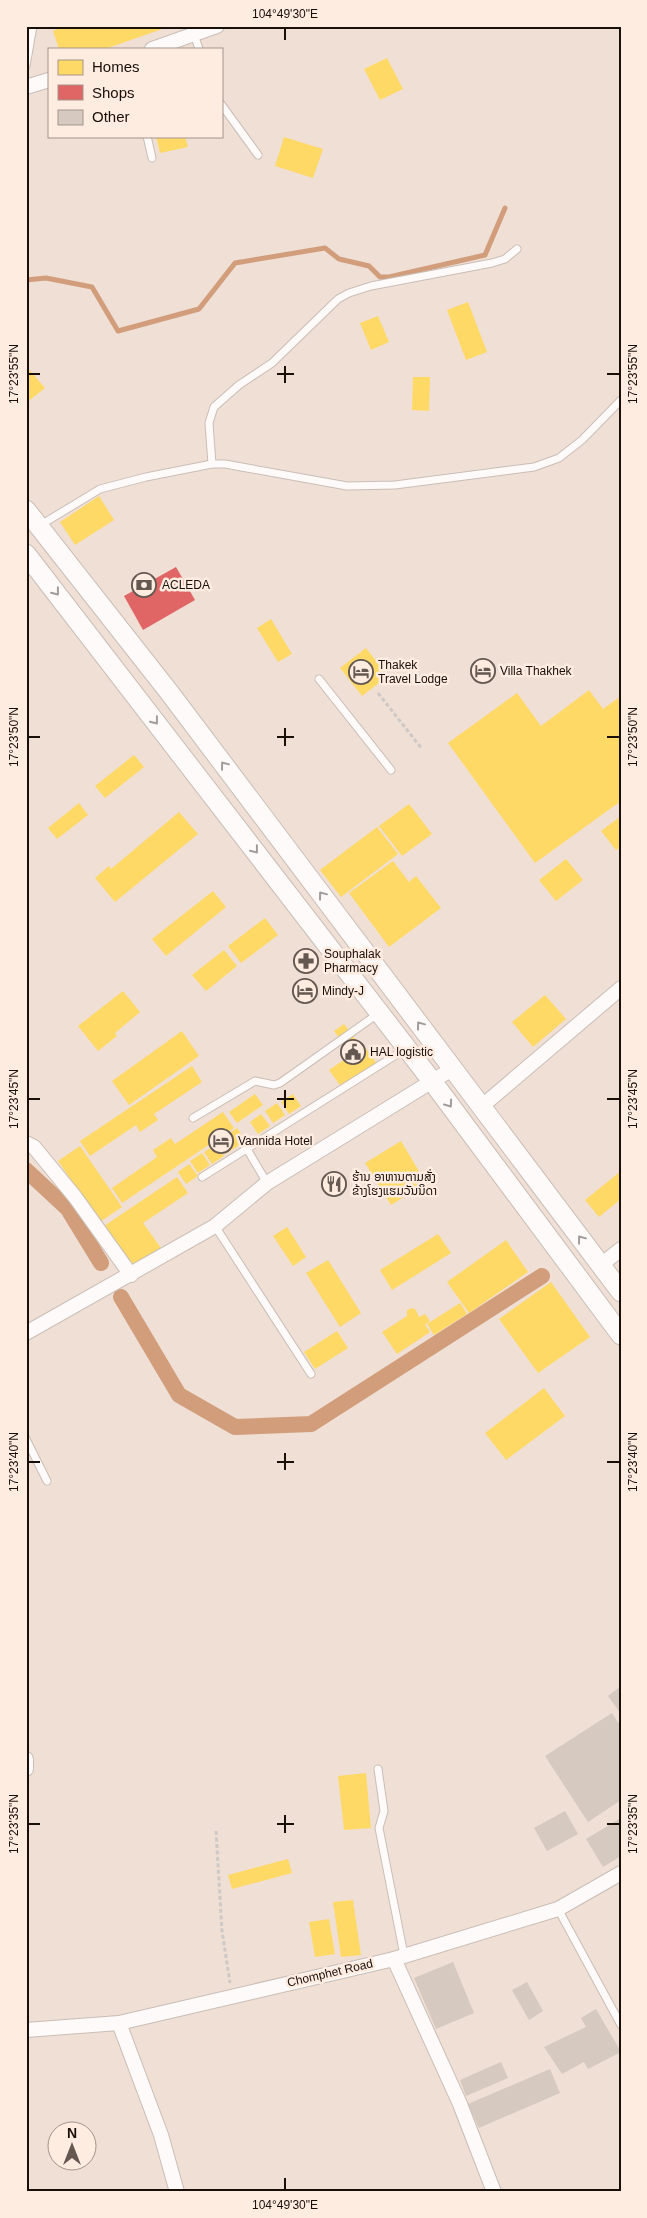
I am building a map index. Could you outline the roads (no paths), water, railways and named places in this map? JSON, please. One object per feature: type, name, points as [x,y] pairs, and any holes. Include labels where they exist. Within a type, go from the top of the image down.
[{"type":"main road","points":[[26,510],[170,692],[621,1292]]},
{"type":"main road","points":[[26,554],[407,1048],[621,1335]]},
{"type":"street","points":[[155,48],[217,26]]},
{"type":"street","points":[[26,87],[48,80]]},
{"type":"street","points":[[481,1107],[621,988]]},
{"type":"street","points":[[26,1333],[215,1226],[267,1183],[452,1068]]},
{"type":"street","points":[[26,1143],[34,1147],[76,1197],[131,1275]]},
{"type":"street","points":[[601,1265],[621,1249]]},
{"type":"street","points":[[26,1759],[26,1769]]},
{"type":"street","name":"Chomphet Road","points":[[26,2030],[119,2023],[399,1957],[558,1909],[621,1873]]},
{"type":"street","points":[[399,1957],[494,2192]]},
{"type":"street","points":[[119,2023],[161,2135],[177,2192]]},
{"type":"lane","points":[[26,66],[33,26]]},
{"type":"lane","points":[[194,34],[200,48]]},
{"type":"lane","points":[[222,105],[258,155]]},
{"type":"lane","points":[[147,138],[152,158]]},
{"type":"lane","points":[[212,464],[209,423],[214,407],[239,385],[272,363],[338,299],[348,293],[371,286],[492,263],[505,259],[517,249]]},
{"type":"lane","points":[[39,526],[100,489],[146,477],[212,464],[225,464],[347,486],[395,485],[534,467],[559,458],[582,440],[621,400]]},
{"type":"lane","points":[[319,680],[391,770]]},
{"type":"lane","points":[[193,1118],[255,1081],[274,1085],[280,1083],[379,1013]]},
{"type":"lane","points":[[202,1177],[407,1048]]},
{"type":"lane","points":[[247,1149],[267,1183]]},
{"type":"lane","points":[[215,1226],[311,1374]]},
{"type":"lane","points":[[26,1439],[47,1481]]},
{"type":"lane","points":[[378,1769],[384,1811],[379,1828],[399,1957]]},
{"type":"lane","points":[[558,1909],[621,2025]]},
{"type":"waterway","points":[[26,280],[46,278],[92,287],[118,331],[199,309],[235,263],[325,248],[339,259],[369,266],[380,277],[389,277],[485,255],[505,208]]},
{"type":"waterway","points":[[26,1170],[68,1209],[101,1263]]},
{"type":"waterway","points":[[121,1297],[179,1395],[235,1427],[311,1424],[542,1276]]},
{"type":"place","name":"ACLEDA","points":[[144,585]]},
{"type":"place","name":"Villa Thakhek","points":[[483,671]]},
{"type":"place","name":"Thakek Travel Lodge","points":[[361,672]]},
{"type":"place","name":"Souphalak Pharmacy","points":[[306,961]]},
{"type":"place","name":"Mindy-J","points":[[305,991]]},
{"type":"place","name":"HAL logistic","points":[[353,1052]]},
{"type":"place","name":"Vannida Hotel","points":[[221,1141]]},
{"type":"place","name":"ຮ້ານ ອາຫານຕາມສັ່ງ ຂ້າງໂຮງແຮມວັນນິດາ","points":[[334,1184]]}]
